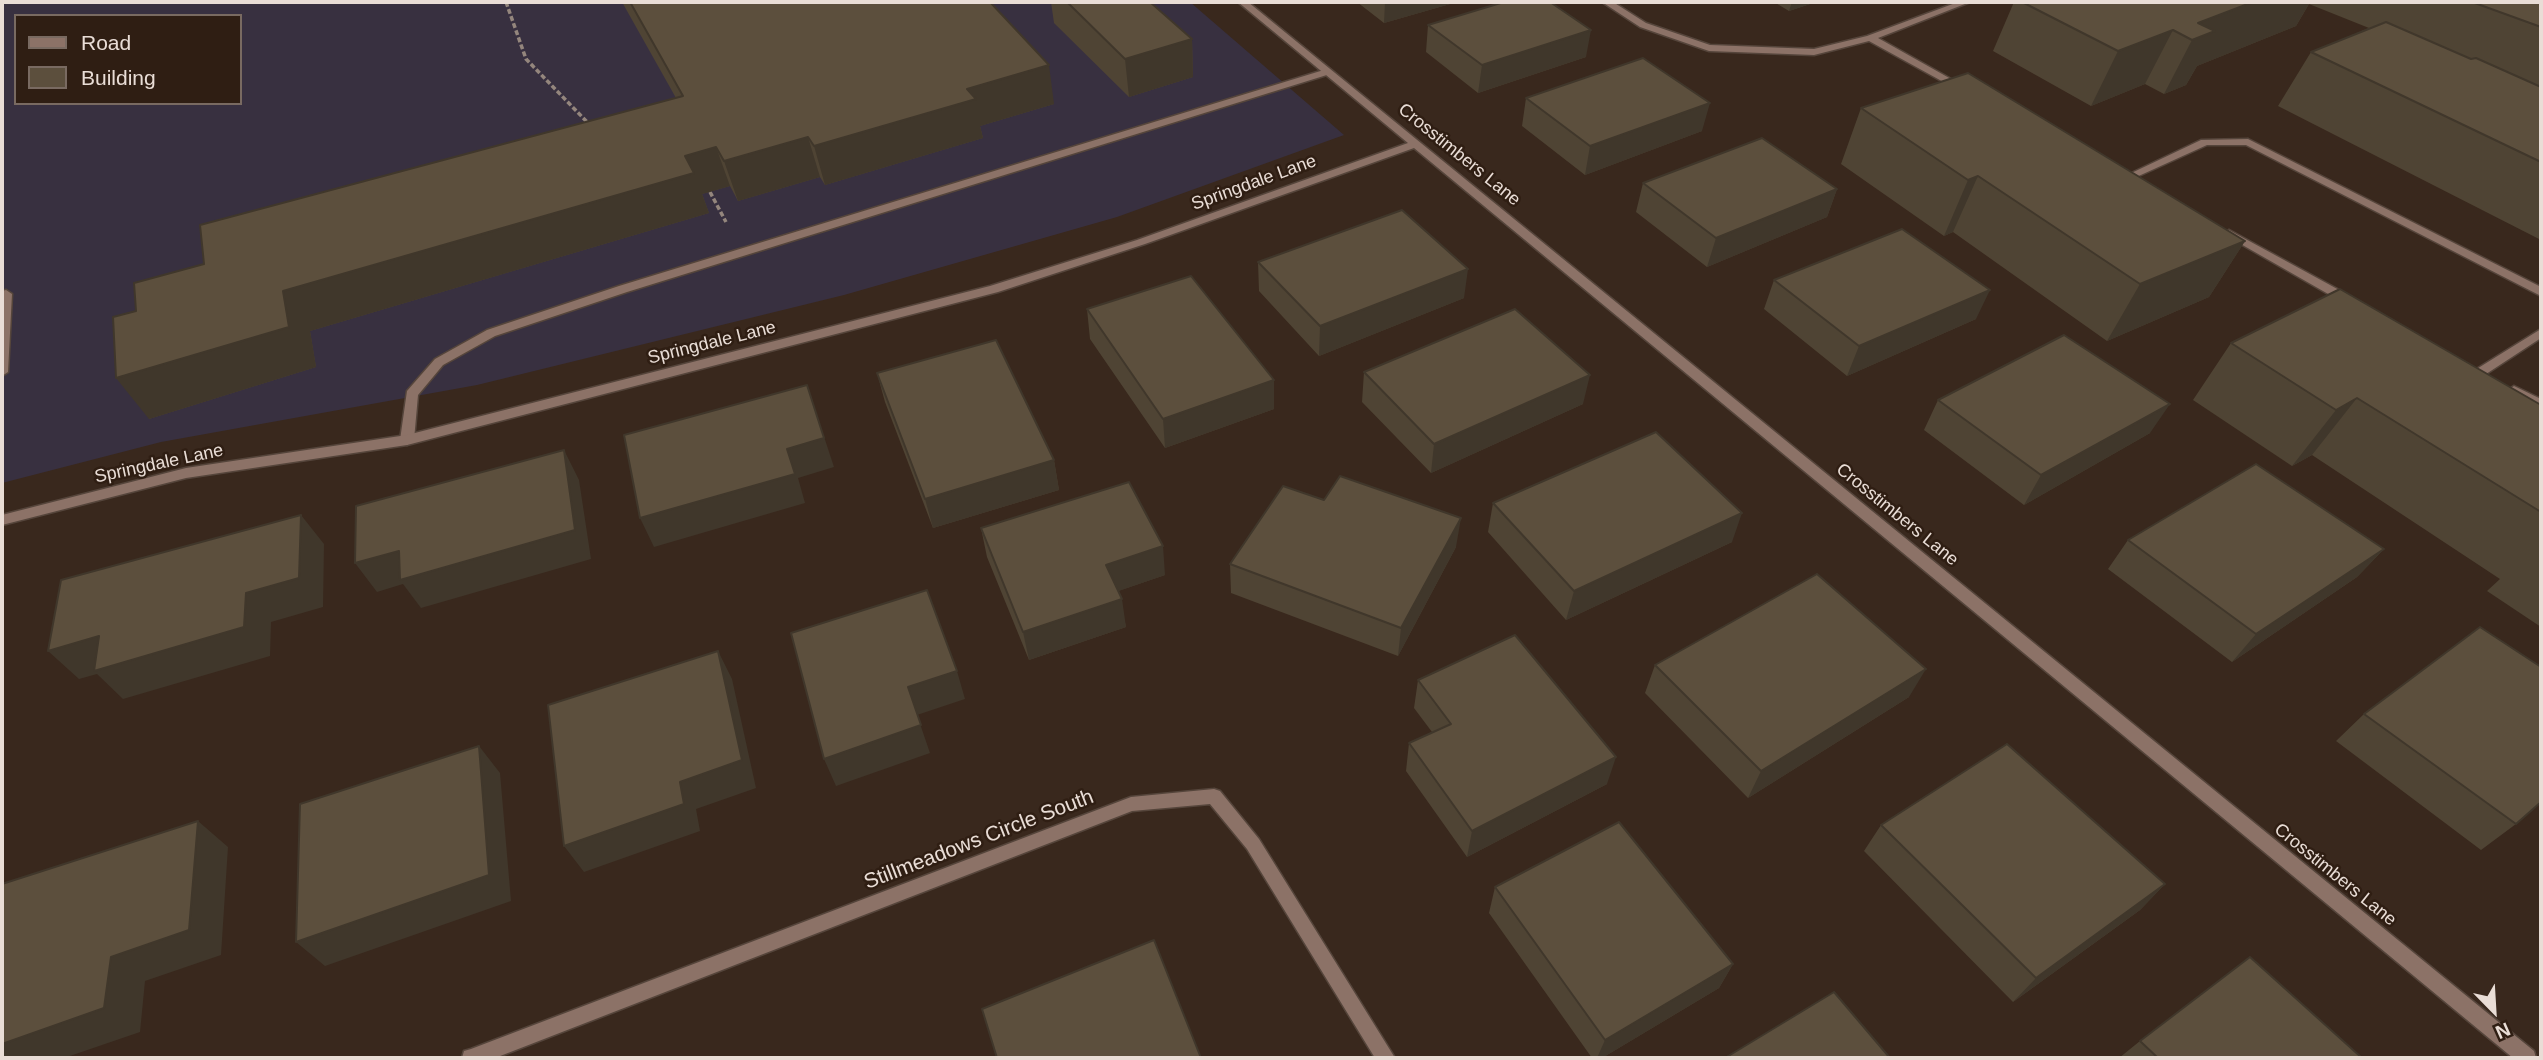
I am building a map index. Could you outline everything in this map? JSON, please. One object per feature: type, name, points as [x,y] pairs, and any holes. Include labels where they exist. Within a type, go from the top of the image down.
[{"type":"street","name":"Crosstimbers Lane","points":[[1243,2],[2526,1058]]},
{"type":"street","points":[[1607,2],[1643,25],[1709,48],[1814,52],[1870,38],[1966,2]]},
{"type":"street","points":[[1870,38],[1968,91]]},
{"type":"street","points":[[407,440],[412,394],[439,362],[491,333],[623,289],[1328,72]]},
{"type":"street","points":[[2128,177],[2205,142],[2248,142],[2541,292]]},
{"type":"street","name":"Springdale Lane","points":[[2,520],[186,473],[407,440],[994,289],[1141,242],[1415,144]]},
{"type":"street","points":[[2116,170],[2140,183]]},
{"type":"street","points":[[2213,224],[2358,305]]},
{"type":"street","points":[[2,372],[6,295]]},
{"type":"street","points":[[2479,373],[2541,333]]},
{"type":"street","points":[[2467,366],[2491,379]]},
{"type":"street","points":[[2504,386],[2541,404]]},
{"type":"street","name":"Stillmeadows Circle South","points":[[471,1058],[1131,804],[1214,796],[1253,844],[1386,1058]]},
{"type":"path","points":[[506,2],[526,59],[592,127]]},
{"type":"path","points":[[710,192],[728,224]]},
{"type":"shaded area","points":[[2,2],[1190,2],[1344,135],[1117,217],[844,295],[477,385],[161,442],[2,483]]},
{"type":"building","points":[[630,2],[990,2],[1049,65],[967,89],[976,99],[814,146],[808,137],[724,161],[716,147],[685,156],[694,173],[283,291],[289,327],[116,378],[113,317],[136,311],[134,283],[204,264],[200,225],[683,96]]},
{"type":"building","points":[[1067,2],[1150,2],[1192,39],[1125,59]]},
{"type":"building","points":[[1504,2],[1550,2],[1591,30],[1482,65],[1428,25]]},
{"type":"building","points":[[2022,2],[2253,2],[2198,23],[2215,31],[2192,40],[2173,30],[2118,51]]},
{"type":"building","points":[[2472,2],[2541,2],[2541,27]]},
{"type":"building","points":[[2386,22],[2541,87],[2541,162],[2311,52]]},
{"type":"building","points":[[1643,58],[1710,103],[1590,146],[1526,98]]},
{"type":"building","points":[[1968,73],[2245,241],[2140,284],[1978,176],[1968,180],[1861,108]]},
{"type":"building","points":[[1762,138],[1837,189],[1716,238],[1643,183]]},
{"type":"building","points":[[1402,210],[1468,269],[1320,326],[1258,262]]},
{"type":"building","points":[[1902,229],[1990,290],[1859,346],[1774,280]]},
{"type":"building","points":[[1191,276],[1274,380],[1163,419],[1087,309]]},
{"type":"building","points":[[2340,289],[2541,405],[2541,512],[2357,398],[2336,410],[2231,343]]},
{"type":"building","points":[[1515,309],[1590,375],[1434,444],[1364,372]]},
{"type":"building","points":[[2064,335],[2170,404],[2041,475],[1938,400]]},
{"type":"building","points":[[996,340],[1054,460],[925,499],[877,373]]},
{"type":"building","points":[[807,385],[824,438],[787,449],[795,474],[640,518],[624,435]]},
{"type":"building","points":[[1656,432],[1742,513],[1574,591],[1493,503]]},
{"type":"building","points":[[564,450],[575,530],[400,580],[399,551],[355,563],[356,506]]},
{"type":"building","points":[[2256,464],[2384,549],[2256,634],[2128,540]]},
{"type":"building","points":[[1340,476],[1461,518],[1401,628],[1230,564],[1283,486],[1324,500]]},
{"type":"building","points":[[1129,482],[1163,546],[1106,565],[1122,599],[1023,632],[981,528]]},
{"type":"building","points":[[301,515],[299,578],[246,593],[244,627],[94,671],[99,636],[48,651],[61,580]]},
{"type":"building","points":[[1817,574],[1926,669],[1761,771],[1655,665]]},
{"type":"building","points":[[927,590],[957,671],[908,687],[921,725],[824,759],[791,633]]},
{"type":"building","points":[[2480,627],[2541,667],[2541,802],[2516,824],[2364,714]]},
{"type":"building","points":[[1515,635],[1616,757],[1472,831],[1409,743],[1451,724],[1418,680]]},
{"type":"building","points":[[718,651],[742,760],[680,782],[684,804],[564,846],[548,705]]},
{"type":"building","points":[[2007,744],[2165,884],[2036,978],[1881,825]]},
{"type":"building","points":[[479,746],[489,875],[296,942],[300,804]]},
{"type":"building","points":[[198,821],[189,930],[111,957],[104,1008],[2,1044],[2,884]]},
{"type":"building","points":[[1619,822],[1733,964],[1605,1040],[1495,887]]},
{"type":"building","points":[[1154,940],[1201,1058],[997,1058],[982,1009]]},
{"type":"building","points":[[2250,957],[2362,1058],[2158,1058],[2140,1041]]},
{"type":"building","points":[[1834,992],[1890,1058],[1725,1058]]}]
